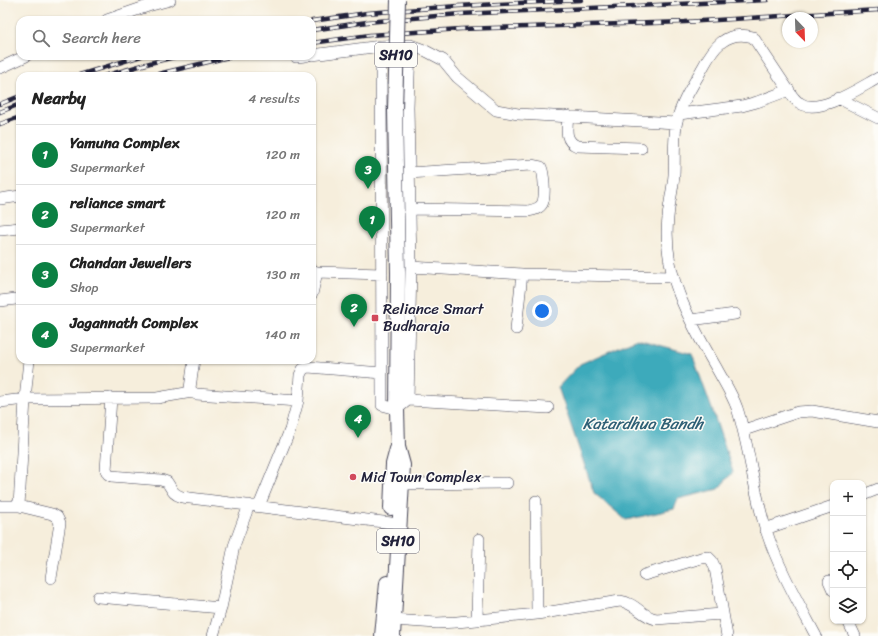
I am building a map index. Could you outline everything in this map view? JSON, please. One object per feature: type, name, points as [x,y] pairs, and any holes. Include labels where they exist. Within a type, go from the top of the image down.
[{"type":"main road","name":"SH10","points":[[392,636],[403,465],[398,447],[397,409],[398,250],[395,110],[398,0]]},
{"type":"main road","name":"SH10","points":[[382,636],[391,523],[393,464],[398,447]]},
{"type":"street","points":[[119,16],[170,0]]},
{"type":"street","points":[[816,636],[780,567],[766,529],[744,430],[730,391],[715,367],[691,320],[679,293],[668,256],[667,230],[674,176],[678,118],[694,83],[713,49],[721,41],[735,36],[746,35],[753,37],[789,90],[801,104],[812,106],[825,105],[878,78]]},
{"type":"street","points":[[408,400],[411,267],[408,107],[410,45]]},
{"type":"street","points":[[316,54],[381,46],[410,45],[424,50],[443,60],[458,77],[496,110],[518,114],[678,118],[742,106],[789,90]]},
{"type":"street","points":[[381,46],[382,405],[397,409],[408,400],[548,408]]},
{"type":"street","points":[[0,68],[17,60]]},
{"type":"street","points":[[838,98],[878,118]]},
{"type":"street","points":[[568,116],[567,133],[568,140],[571,144],[576,146],[641,148]]},
{"type":"street","points":[[409,173],[531,165],[541,167],[543,172],[544,199],[536,210],[528,212],[410,209]]},
{"type":"street","points":[[0,199],[16,197]]},
{"type":"street","points":[[0,230],[16,228]]},
{"type":"street","points":[[411,267],[522,274],[674,277]]},
{"type":"street","points":[[316,271],[382,274]]},
{"type":"street","points":[[516,329],[522,274]]},
{"type":"street","points":[[0,301],[16,299]]},
{"type":"street","points":[[691,320],[735,314]]},
{"type":"street","points":[[19,506],[25,399],[29,364]]},
{"type":"street","points":[[192,392],[190,384],[193,364]]},
{"type":"street","points":[[213,636],[221,608],[234,546],[290,430],[298,401],[300,375],[303,369],[308,367],[382,372]]},
{"type":"street","points":[[0,402],[25,399],[157,398],[192,392],[196,394],[298,401]]},
{"type":"street","points":[[111,398],[106,470],[111,476],[161,480],[167,482],[172,492],[182,497],[391,523]]},
{"type":"street","points":[[744,430],[798,412],[812,411],[878,422]]},
{"type":"street","points":[[402,484],[507,483]]},
{"type":"street","points":[[866,493],[878,489]]},
{"type":"street","points":[[536,501],[537,614]]},
{"type":"street","points":[[0,506],[19,506],[52,514],[57,517],[60,523],[52,578]]},
{"type":"street","points":[[766,529],[830,507]]},
{"type":"street","points":[[477,619],[478,539]]},
{"type":"street","points":[[644,575],[708,557],[712,561],[715,568],[727,636]]},
{"type":"street","points":[[98,597],[221,608]]},
{"type":"street","points":[[394,620],[436,623],[537,614],[620,601],[628,602],[650,618],[656,619],[722,614]]},
{"type":"street","points":[[849,624],[855,636]]},
{"type":"water","name":"Katardhua Bandh","points":[[637,339],[692,354],[733,472],[718,489],[678,499],[674,509],[626,520],[594,493],[558,387],[580,364]]},
{"type":"railway","points":[[316,20],[367,13],[458,6],[581,0]]},
{"type":"railway","points":[[316,29],[367,22],[460,14],[767,0]]},
{"type":"railway","points":[[316,42],[370,35],[461,29],[685,22],[878,10]]},
{"type":"railway","points":[[89,72],[128,60]]},
{"type":"railway","points":[[118,72],[162,60]]},
{"type":"railway","points":[[167,72],[216,60]]},
{"type":"railway","points":[[0,104],[16,98]]},
{"type":"railway","points":[[0,112],[16,106]]},
{"type":"railway","points":[[0,124],[16,118]]},
{"type":"place","name":"Chandan Jewellers","points":[[368,189]]},
{"type":"place","name":"Yamuna Complex","points":[[372,239]]},
{"type":"place","name":"Reliance Smart Budharaja","points":[[375,318]]},
{"type":"place","name":"reliance smart","points":[[354,327]]},
{"type":"place","name":"Jagannath Complex","points":[[358,438]]},
{"type":"place","name":"Mid Town Complex","points":[[353,477]]}]
